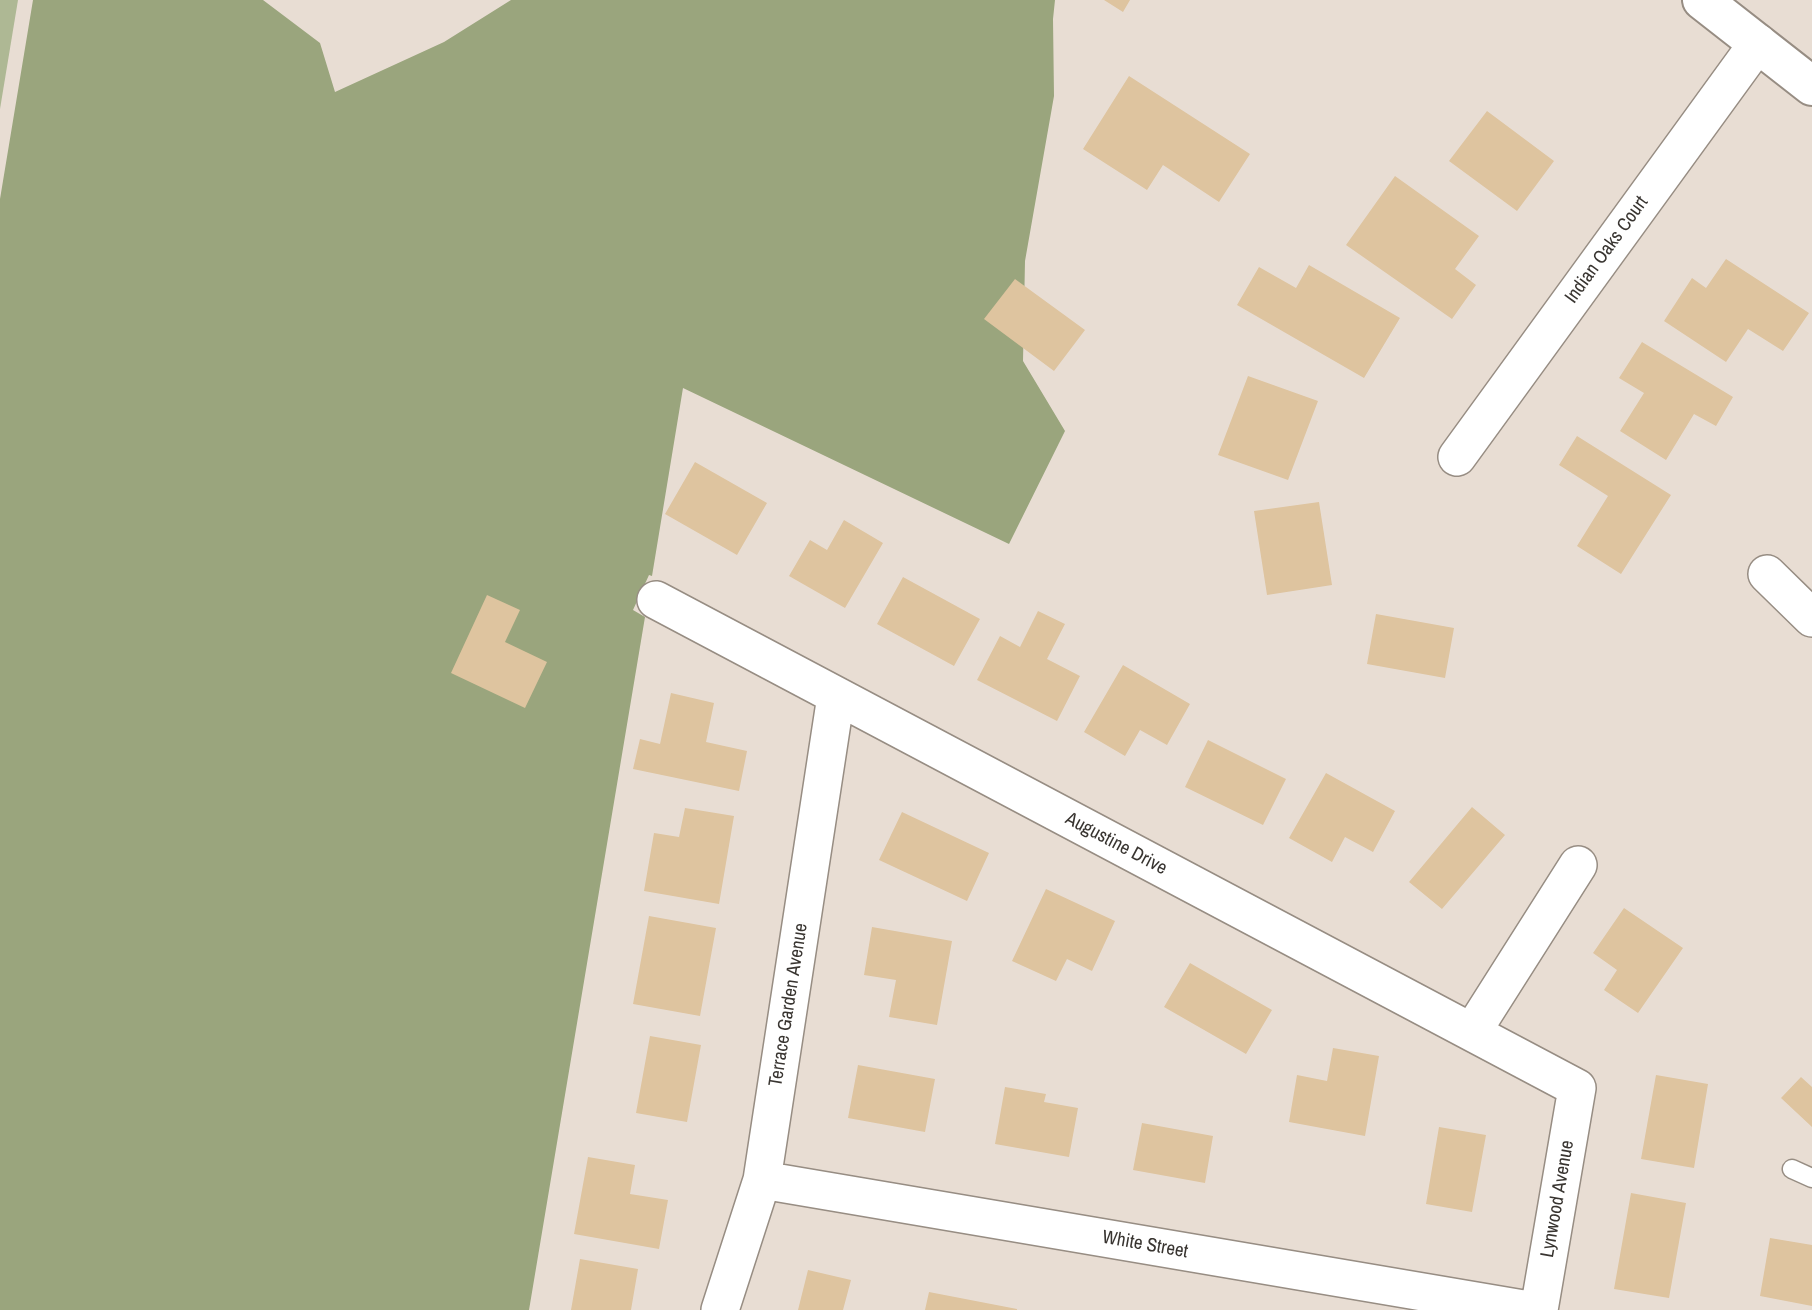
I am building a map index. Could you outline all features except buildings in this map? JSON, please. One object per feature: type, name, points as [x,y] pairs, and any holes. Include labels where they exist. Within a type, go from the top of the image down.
[{"type":"street","points":[[1702,0],[1812,86]]},
{"type":"street","name":"Indian Oaks Court","points":[[1457,457],[1758,43]]},
{"type":"street","points":[[1767,574],[1812,618]]},
{"type":"street","name":"Augustine Drive","points":[[656,600],[1577,1087]]},
{"type":"street","name":"Terrace Garden Avenue","points":[[720,1310],[762,1180],[836,696]]},
{"type":"street","points":[[1472,1032],[1578,865]]},
{"type":"street","name":"Lynwood Avenue","points":[[1539,1310],[1577,1087]]},
{"type":"street","name":"White Street","points":[[762,1180],[1529,1310]]},
{"type":"lane","points":[[1792,1169],[1812,1178]]},
{"type":"green space","points":[[0,0],[18,0],[0,109]]},
{"type":"green space","points":[[33,0],[263,0],[320,43],[335,92],[444,42],[511,0],[1055,0],[1054,96],[1025,261],[1023,361],[1065,431],[1009,544],[683,388],[652,576],[649,575],[633,610],[645,617],[529,1310],[0,1310],[0,199]]}]
